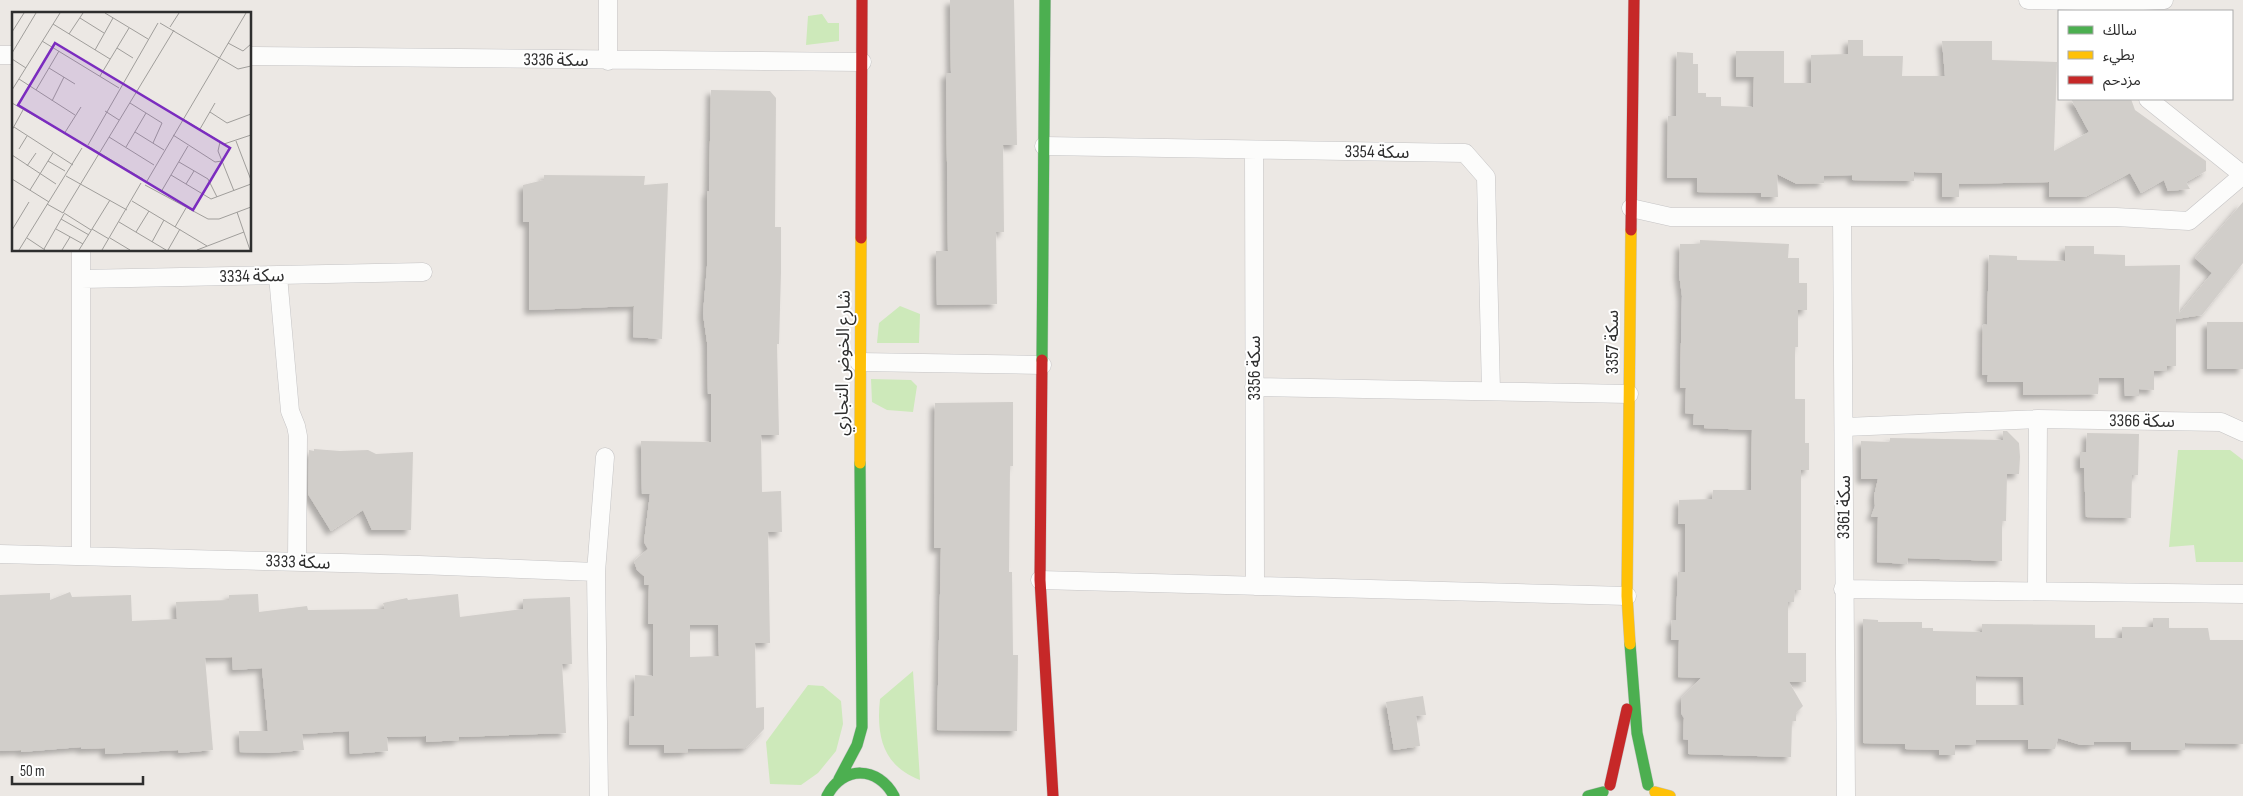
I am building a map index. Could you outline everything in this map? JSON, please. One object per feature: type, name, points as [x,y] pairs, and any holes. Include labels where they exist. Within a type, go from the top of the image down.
[{"type":"street","points":[[608,0],[608,61]]},
{"type":"street","name":"شارع الخوض التجاري","points":[[862,0],[861,317],[859,362],[862,727],[869,746]]},
{"type":"street","points":[[1045,0],[1040,580],[1053,796]]},
{"type":"street","name":"سكة 3357","points":[[1634,0],[1630,208],[1627,596],[1637,733],[1653,791]]},
{"type":"street","points":[[2028,0],[2122,6],[2164,0]]},
{"type":"street","name":"سكة 3336","points":[[251,56],[862,62]]},
{"type":"street","points":[[1630,208],[1671,217],[2116,217],[2189,221],[2243,175],[2149,100]]},
{"type":"street","name":"سكة 3354","points":[[1044,146],[1464,153],[1486,177],[1491,391]]},
{"type":"street","name":"سكة 3356","points":[[1254,150],[1255,586]]},
{"type":"street","name":"سكة 3361","points":[[1842,217],[1846,427],[1843,589],[1846,796]]},
{"type":"street","points":[[80,555],[81,251]]},
{"type":"street","name":"سكة 3334","points":[[81,279],[422,272]]},
{"type":"street","points":[[278,276],[290,411],[298,436],[297,562]]},
{"type":"street","points":[[859,362],[1042,365]]},
{"type":"street","points":[[1254,388],[1629,394]]},
{"type":"street","points":[[2037,590],[2038,419]]},
{"type":"street","name":"سكة 3366","points":[[1846,427],[2038,419],[2221,422],[2243,432]]},
{"type":"street","points":[[599,796],[596,572],[605,457]]},
{"type":"street","name":"سكة 3333","points":[[0,554],[596,572]]},
{"type":"street","points":[[1040,580],[1627,596]]},
{"type":"street","points":[[1843,589],[2243,594]]},
{"type":"street","name":"سكة 3357","points":[[1604,791],[1617,761],[1632,685]]},
{"type":"street","name":"شارع الخوض التجاري","points":[[826,796],[849,762],[862,727]]},
{"type":"street","points":[[876,765],[886,783],[896,795]]},
{"type":"street","points":[[839,779],[852,774],[864,773],[876,776],[886,783]]},
{"type":"street","points":[[1588,796],[1629,780],[1653,791],[1670,796]]},
{"type":"green space","points":[[822,14],[828,23],[839,23],[839,41],[806,45],[808,16]]},
{"type":"green space","points":[[900,306],[920,314],[919,343],[877,343],[879,323]]},
{"type":"green space","points":[[871,379],[911,380],[917,386],[913,412],[887,410],[872,402]]},
{"type":"green space","points":[[2178,450],[2230,450],[2243,460],[2243,562],[2196,562],[2194,545],[2169,547]]},
{"type":"green space","points":[[913,671],[920,780],[907,774],[890,758],[881,737],[879,725],[880,699]]},
{"type":"green space","points":[[808,685],[823,686],[841,701],[843,724],[836,751],[818,773],[801,785],[770,784],[766,742]]},
{"type":"building","points":[[950,0],[1014,0],[1017,145],[1003,145],[1004,232],[996,232],[997,304],[937,305],[936,251],[948,251],[946,73],[951,73]]},
{"type":"building","points":[[1848,40],[1863,40],[1863,56],[1903,56],[1902,76],[1945,76],[1942,41],[1992,41],[1992,60],[2057,62],[2054,151],[2089,132],[2072,100],[2131,100],[2135,110],[2206,161],[2206,171],[2186,182],[2190,189],[2168,191],[2164,180],[2141,193],[2130,173],[2085,197],[2049,197],[2049,182],[1959,184],[1959,197],[1942,197],[1942,173],[1914,172],[1914,181],[1852,180],[1852,175],[1824,176],[1824,183],[1797,184],[1777,174],[1778,197],[1761,197],[1761,193],[1697,192],[1697,178],[1667,178],[1668,116],[1676,116],[1677,52],[1693,53],[1693,64],[1698,64],[1698,93],[1706,93],[1706,97],[1721,97],[1721,106],[1753,107],[1754,77],[1736,77],[1736,51],[1784,51],[1784,83],[1811,83],[1811,55],[1848,54]]},
{"type":"building","points":[[711,90],[770,91],[776,98],[775,227],[781,227],[779,344],[777,344],[779,435],[761,435],[762,492],[781,491],[782,532],[768,532],[770,643],[755,643],[756,708],[764,707],[764,729],[746,748],[688,749],[688,752],[664,753],[664,745],[629,745],[630,716],[634,716],[635,675],[653,676],[653,624],[648,624],[649,585],[644,585],[644,576],[637,570],[634,561],[648,549],[644,542],[650,494],[642,494],[641,441],[711,442],[711,394],[708,394],[707,342],[703,314],[707,266],[707,192],[709,191]],"holes":[[[690,625],[718,625],[719,656],[690,657]]]},
{"type":"building","points":[[544,175],[645,176],[644,185],[668,183],[662,339],[633,337],[634,306],[529,310],[529,222],[523,222],[523,185],[544,180]]},
{"type":"building","points":[[2243,202],[2243,263],[2202,315],[2176,319],[2176,366],[2167,366],[2167,371],[2154,371],[2154,390],[2139,389],[2139,396],[2125,396],[2124,378],[2099,378],[2098,394],[2023,395],[2023,382],[1987,382],[1988,375],[1982,375],[1983,324],[1987,325],[1989,255],[2017,256],[2017,260],[2065,261],[2065,246],[2094,246],[2094,254],[2125,255],[2125,266],[2180,265],[2179,314],[2212,273],[2195,258]]},
{"type":"building","points":[[1700,240],[1789,244],[1788,258],[1799,258],[1799,283],[1807,283],[1807,310],[1798,310],[1798,347],[1795,347],[1795,399],[1805,399],[1805,443],[1809,443],[1809,470],[1801,470],[1801,590],[1795,590],[1794,602],[1788,602],[1788,653],[1806,653],[1806,682],[1789,682],[1803,706],[1796,713],[1796,721],[1792,721],[1791,757],[1688,754],[1688,740],[1683,739],[1684,718],[1681,713],[1681,698],[1701,678],[1678,677],[1679,640],[1671,640],[1672,620],[1676,620],[1678,572],[1685,572],[1685,524],[1678,524],[1679,500],[1712,499],[1713,490],[1751,490],[1752,430],[1704,428],[1704,425],[1693,425],[1694,414],[1685,413],[1686,388],[1680,388],[1682,296],[1679,274],[1680,244],[1700,244]]},
{"type":"building","points":[[2207,322],[2243,322],[2243,369],[2207,369]]},
{"type":"building","points":[[1013,402],[1013,466],[1010,466],[1009,572],[1012,572],[1013,655],[1018,655],[1017,731],[937,730],[941,548],[934,548],[935,403]]},
{"type":"building","points":[[2003,431],[2007,431],[2019,443],[2020,457],[2019,474],[2007,474],[2006,521],[2002,521],[2002,561],[1908,558],[1907,564],[1877,562],[1878,517],[1871,517],[1875,506],[1874,496],[1878,479],[1861,479],[1861,441],[1890,442],[1890,438],[2003,440]]},
{"type":"building","points":[[2087,433],[2139,434],[2138,475],[2132,475],[2131,518],[2086,517],[2084,468],[2080,468],[2080,452],[2086,452]]},
{"type":"building","points":[[314,449],[340,451],[368,450],[376,454],[413,452],[411,530],[372,530],[363,510],[331,531],[308,494],[309,450],[314,451]]},
{"type":"building","points":[[70,592],[72,597],[131,595],[132,621],[177,619],[176,602],[229,600],[229,595],[258,594],[259,612],[307,606],[308,610],[385,609],[383,603],[407,598],[408,600],[458,594],[460,617],[523,609],[523,599],[570,597],[572,664],[562,664],[566,733],[459,737],[459,740],[426,742],[426,736],[387,737],[388,751],[350,754],[349,731],[302,734],[304,750],[270,753],[240,752],[239,731],[268,731],[262,668],[233,670],[232,657],[205,658],[213,750],[179,753],[178,750],[105,754],[105,748],[81,749],[81,747],[21,752],[21,750],[0,751],[0,595],[50,593],[50,600]]},
{"type":"building","points":[[2153,618],[2169,618],[2169,628],[2208,628],[2210,640],[2243,640],[2243,744],[2185,743],[2185,750],[2131,750],[2131,742],[2094,742],[2094,745],[2081,745],[2058,738],[2055,749],[2028,749],[2028,740],[1976,740],[1976,745],[1955,745],[1955,755],[1939,755],[1939,750],[1905,749],[1905,744],[1863,743],[1863,619],[1878,620],[1878,622],[1922,622],[1922,628],[1933,628],[1933,631],[1982,632],[1982,624],[2095,625],[2095,638],[2122,638],[2122,627],[2153,627]],"holes":[[[1976,676],[2023,677],[2024,705],[1976,705]]]},
{"type":"building","points":[[1423,696],[1426,715],[1416,716],[1420,746],[1394,750],[1386,702]]},
{"type":"traffic: fast","points":[[1042,360],[1045,0]]},
{"type":"traffic: fast","points":[[839,779],[857,745],[862,727],[860,463]]},
{"type":"traffic: fast","points":[[1630,644],[1637,733],[1648,785]]},
{"type":"traffic: fast","points":[[827,796],[842,779],[851,774],[860,773],[879,779],[894,796]]},
{"type":"traffic: fast","points":[[1588,796],[1603,792]]},
{"type":"traffic: slow","points":[[1630,644],[1627,596],[1631,230]]},
{"type":"traffic: slow","points":[[860,463],[861,238]]},
{"type":"traffic: slow","points":[[1655,792],[1670,796]]},
{"type":"traffic: jam","points":[[861,238],[862,0]]},
{"type":"traffic: jam","points":[[1631,230],[1634,0]]},
{"type":"traffic: jam","points":[[1042,360],[1040,580],[1053,796]]},
{"type":"traffic: jam","points":[[1610,785],[1627,709]]}]
